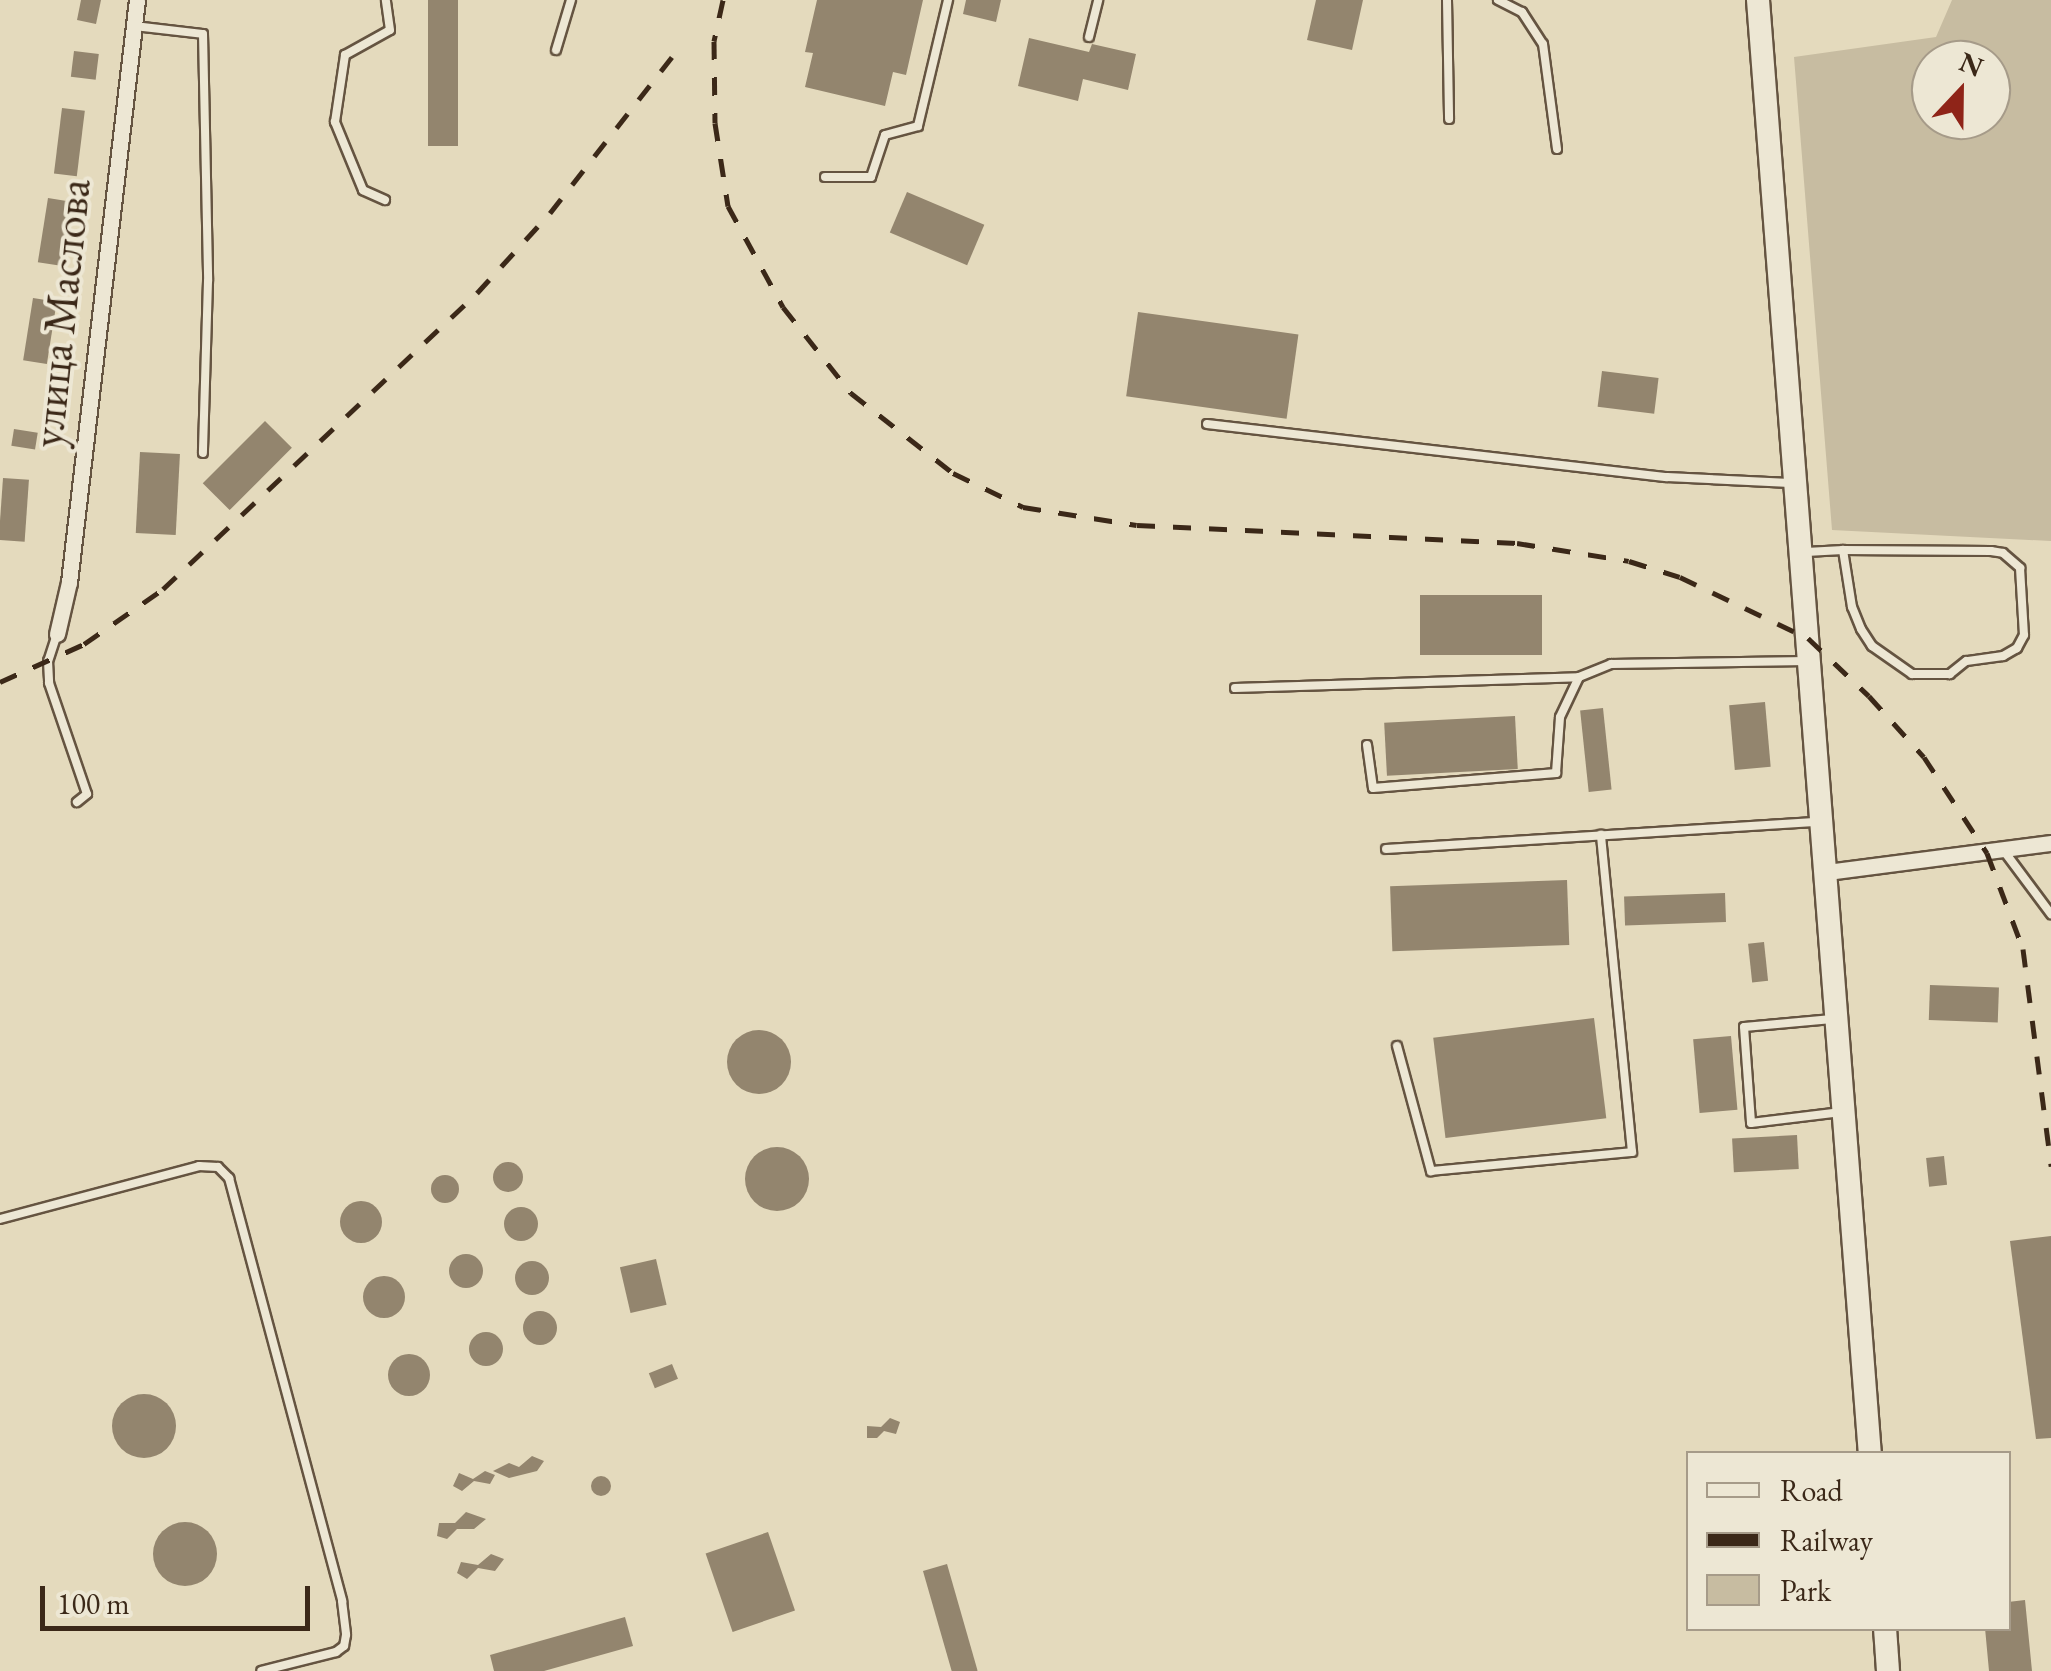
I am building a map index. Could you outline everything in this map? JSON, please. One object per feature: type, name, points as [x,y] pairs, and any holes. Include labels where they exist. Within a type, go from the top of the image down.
[{"type":"main road","points":[[1758,0],[1870,1451]]},
{"type":"main road","points":[[1884,1631],[1888,1671]]},
{"type":"street","name":"улица Маслова","points":[[57,634],[69,582],[137,0]]},
{"type":"street","points":[[1826,872],[2051,843]]},
{"type":"lane","points":[[385,200],[363,190],[335,122],[345,55],[390,30],[386,0]]},
{"type":"lane","points":[[556,50],[571,0]]},
{"type":"lane","points":[[825,177],[872,177],[885,135],[918,126],[948,0]]},
{"type":"lane","points":[[1089,37],[1098,0]]},
{"type":"lane","points":[[1447,0],[1449,119]]},
{"type":"lane","points":[[1498,0],[1522,12],[1544,44],[1557,149]]},
{"type":"lane","points":[[134,26],[204,34],[208,281],[204,454]]},
{"type":"lane","points":[[1208,424],[1667,477],[1797,483]]},
{"type":"lane","points":[[1801,552],[1843,550],[2003,552],[2020,568],[2024,635],[2016,648],[2003,656],[1966,661],[1950,674],[1912,674],[1872,646],[1861,629],[1852,606],[1843,550]]},
{"type":"lane","points":[[57,634],[48,661],[49,683],[87,794],[77,802]]},
{"type":"lane","points":[[1235,688],[1580,677],[1610,664],[1810,661]]},
{"type":"lane","points":[[1366,746],[1373,788],[1556,774],[1560,717],[1580,677]]},
{"type":"lane","points":[[1386,849],[1823,821]]},
{"type":"lane","points":[[1397,1046],[1430,1171],[1632,1152],[1600,836]]},
{"type":"lane","points":[[2004,851],[2051,914]]},
{"type":"lane","points":[[1838,1019],[1744,1026],[1750,1122],[1846,1111]]},
{"type":"lane","points":[[0,1219],[199,1166],[218,1168],[229,1178],[342,1601],[344,1646],[261,1671]]},
{"type":"lane","points":[[316,1657],[320,1671]]},
{"type":"green space","points":[[1952,0],[2051,0],[2051,541],[1832,530],[1794,57],[1911,41],[1911,140],[2011,140],[2011,40],[1915,40],[1936,37]]},
{"type":"building","points":[[81,0],[101,0],[96,24],[77,20]]},
{"type":"building","points":[[428,0],[458,0],[458,146],[428,146]]},
{"type":"building","points":[[817,0],[923,0],[906,75],[893,72],[885,106],[805,87],[813,53],[805,52]]},
{"type":"building","points":[[966,0],[1001,0],[996,22],[963,14]]},
{"type":"building","points":[[1316,0],[1363,0],[1352,50],[1307,40]]},
{"type":"building","points":[[1029,38],[1089,52],[1092,44],[1136,54],[1128,90],[1083,79],[1078,101],[1018,86]]},
{"type":"building","points":[[74,51],[99,54],[96,80],[71,77]]},
{"type":"building","points":[[62,108],[85,111],[77,176],[54,174]]},
{"type":"building","points":[[907,192],[984,225],[967,265],[890,233]]},
{"type":"building","points":[[48,198],[73,202],[63,266],[38,262]]},
{"type":"building","points":[[33,298],[57,302],[47,364],[23,360]]},
{"type":"building","points":[[1138,312],[1298,335],[1287,419],[1126,396]]},
{"type":"building","points":[[1602,371],[1659,378],[1654,414],[1598,407]]},
{"type":"building","points":[[265,421],[292,448],[230,510],[203,483]]},
{"type":"building","points":[[14,429],[38,433],[35,450],[11,446]]},
{"type":"building","points":[[140,452],[180,454],[176,535],[136,533]]},
{"type":"building","points":[[3,478],[29,480],[25,542],[0,540]]},
{"type":"building","points":[[1420,595],[1542,595],[1542,655],[1420,655]]},
{"type":"building","points":[[1765,702],[1771,767],[1735,770],[1729,705]]},
{"type":"building","points":[[1603,708],[1612,790],[1589,792],[1580,710]]},
{"type":"building","points":[[1515,716],[1518,769],[1387,776],[1384,723]]},
{"type":"building","points":[[1567,880],[1569,945],[1392,951],[1390,886]]},
{"type":"building","points":[[1725,893],[1726,922],[1625,926],[1624,897]]},
{"type":"building","points":[[1764,942],[1768,981],[1752,982],[1748,944]]},
{"type":"building","points":[[1930,985],[1999,987],[1998,1022],[1929,1020]]},
{"type":"building","points":[[1594,1018],[1606,1118],[1446,1138],[1433,1038]]},
{"type":"building","points":[[759,1030],[781,1040],[791,1062],[781,1084],[759,1094],[737,1084],[727,1062],[737,1040]]},
{"type":"building","points":[[1731,1036],[1737,1110],[1700,1113],[1693,1039]]},
{"type":"building","points":[[1797,1135],[1799,1169],[1734,1172],[1732,1138]]},
{"type":"building","points":[[777,1147],[799,1157],[809,1179],[799,1201],[777,1211],[755,1201],[745,1179],[755,1157]]},
{"type":"building","points":[[1944,1156],[1947,1185],[1929,1187],[1926,1158]]},
{"type":"building","points":[[508,1162],[519,1166],[523,1177],[519,1188],[508,1192],[497,1188],[493,1177],[497,1166]]},
{"type":"building","points":[[445,1175],[455,1179],[459,1189],[455,1199],[445,1203],[435,1199],[431,1189],[435,1179]]},
{"type":"building","points":[[361,1201],[376,1207],[382,1222],[376,1237],[361,1243],[346,1237],[340,1222],[346,1207]]},
{"type":"building","points":[[521,1207],[533,1212],[538,1224],[533,1236],[521,1241],[509,1236],[504,1224],[509,1212]]},
{"type":"building","points":[[2051,1236],[2051,1438],[2036,1439],[2010,1241]]},
{"type":"building","points":[[466,1254],[478,1259],[483,1271],[478,1283],[466,1288],[454,1283],[449,1271],[454,1259]]},
{"type":"building","points":[[656,1259],[667,1305],[631,1313],[620,1267]]},
{"type":"building","points":[[532,1261],[544,1266],[549,1278],[544,1290],[532,1295],[520,1290],[515,1278],[520,1266]]},
{"type":"building","points":[[384,1276],[399,1282],[405,1297],[399,1312],[384,1318],[369,1312],[363,1297],[369,1282]]},
{"type":"building","points":[[540,1311],[552,1316],[557,1328],[552,1340],[540,1345],[528,1340],[523,1328],[528,1316]]},
{"type":"building","points":[[486,1332],[498,1337],[503,1349],[498,1361],[486,1366],[474,1361],[469,1349],[474,1337]]},
{"type":"building","points":[[409,1354],[424,1360],[430,1375],[424,1390],[409,1396],[394,1390],[388,1375],[394,1360]]},
{"type":"building","points":[[672,1364],[678,1379],[655,1388],[649,1373]]},
{"type":"building","points":[[144,1394],[166,1404],[176,1426],[166,1448],[144,1458],[122,1448],[112,1426],[122,1404]]},
{"type":"building","points":[[890,1418],[900,1422],[896,1434],[884,1431],[877,1438],[867,1438],[867,1426],[881,1427]]},
{"type":"building","points":[[532,1456],[544,1461],[537,1471],[509,1478],[493,1471],[509,1463],[519,1467]]},
{"type":"building","points":[[485,1471],[495,1475],[490,1484],[474,1481],[462,1491],[453,1486],[459,1473],[473,1479]]},
{"type":"building","points":[[601,1476],[611,1486],[601,1496],[591,1486]]},
{"type":"building","points":[[466,1512],[486,1519],[474,1529],[457,1529],[447,1539],[437,1536],[439,1523],[455,1523]]},
{"type":"building","points":[[185,1522],[207,1532],[217,1554],[207,1576],[185,1586],[163,1576],[153,1554],[163,1532]]},
{"type":"building","points":[[768,1532],[795,1610],[733,1632],[706,1553]]},
{"type":"building","points":[[491,1554],[504,1559],[495,1571],[478,1568],[467,1579],[457,1573],[461,1562],[478,1565]]},
{"type":"building","points":[[947,1564],[978,1671],[952,1671],[923,1571]]},
{"type":"building","points":[[2025,1600],[2032,1671],[1989,1671],[1985,1631],[2011,1631],[2011,1602]]},
{"type":"building","points":[[625,1617],[633,1646],[544,1671],[494,1671],[490,1655]]},
{"type":"railway","points":[[723,0],[714,41],[715,123],[728,206],[783,307],[851,393],[953,473],[1023,507],[1137,525],[1517,543],[1629,561],[1680,577],[1808,638],[1869,696],[1924,757],[1987,853],[2023,949],[2051,1166]]},
{"type":"railway","points":[[0,682],[84,644],[163,589],[477,293],[550,213],[676,52]]}]
